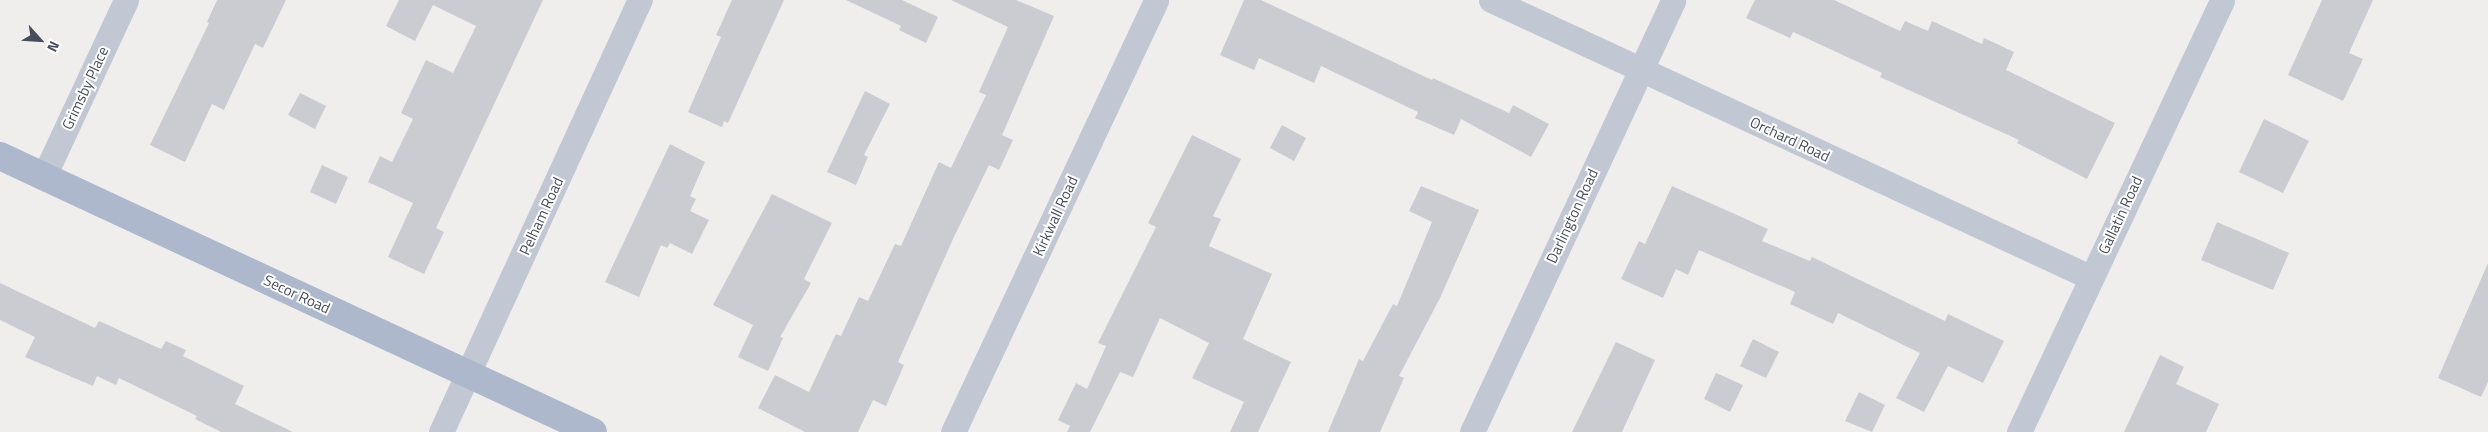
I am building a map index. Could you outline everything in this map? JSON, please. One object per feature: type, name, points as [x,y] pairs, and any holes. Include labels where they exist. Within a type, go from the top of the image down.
[{"type":"main road","name":"Secor Road","points":[[0,156],[594,432]]},
{"type":"street","name":"Grimsby Place","points":[[44,176],[126,0]]},
{"type":"street","name":"Pelham Road","points":[[441,432],[469,375],[640,0]]},
{"type":"street","name":"Kirkwall Road","points":[[953,432],[1156,0]]},
{"type":"street","name":"Orchard Road","points":[[1491,0],[2090,278]]},
{"type":"street","name":"Darlington Road","points":[[1472,432],[1673,0]]},
{"type":"street","name":"Gallatin Road","points":[[2019,432],[2222,0]]},
{"type":"building","points":[[217,0],[286,0],[263,48],[255,44],[224,110],[212,104],[185,162],[150,145],[209,23],[207,22]]},
{"type":"building","points":[[399,0],[543,0],[436,228],[444,232],[424,274],[388,257],[413,203],[368,182],[380,156],[392,162],[413,119],[401,113],[426,60],[453,73],[476,26],[433,5],[415,41],[386,26]]},
{"type":"building","points":[[732,0],[784,0],[728,123],[724,121],[722,127],[688,112],[721,37],[716,35]]},
{"type":"building","points":[[846,0],[902,0],[938,17],[926,43],[899,30],[901,26]]},
{"type":"building","points":[[951,0],[1016,0],[1054,16],[1002,135],[1013,140],[999,170],[989,165],[953,239],[898,362],[904,365],[886,406],[873,400],[858,432],[805,432],[758,408],[775,375],[809,392],[836,334],[841,336],[859,297],[868,301],[895,244],[901,246],[939,162],[951,168],[986,95],[979,92],[1008,27]]},
{"type":"building","points":[[1244,0],[1261,0],[1432,80],[1433,78],[1509,113],[1513,105],[1549,124],[1531,157],[1461,119],[1454,135],[1415,118],[1418,112],[1321,66],[1314,83],[1259,58],[1254,70],[1220,55]]},
{"type":"building","points":[[1755,0],[1834,0],[1900,31],[1905,21],[1928,31],[1932,21],[1982,44],[1984,38],[2014,52],[2006,70],[2115,123],[2087,179],[2017,143],[2019,140],[1880,77],[1882,73],[1793,32],[1790,38],[1746,18]]},
{"type":"building","points":[[2322,0],[2373,0],[2349,53],[2363,59],[2343,101],[2288,75]]},
{"type":"building","points":[[865,91],[890,104],[864,155],[868,157],[856,185],[827,172]]},
{"type":"building","points":[[300,93],[326,106],[315,129],[288,115]]},
{"type":"building","points":[[2264,119],[2309,141],[2283,193],[2239,172]]},
{"type":"building","points":[[1282,125],[1306,138],[1294,161],[1270,148]]},
{"type":"building","points":[[1192,135],[1241,159],[1213,216],[1221,219],[1209,246],[1272,274],[1243,339],[1291,362],[1258,432],[1230,432],[1244,402],[1192,378],[1209,343],[1160,318],[1133,377],[1120,372],[1090,432],[1067,432],[1070,426],[1058,420],[1076,383],[1087,389],[1106,346],[1098,343],[1156,227],[1148,223]]},
{"type":"building","points":[[670,144],[705,162],[690,196],[696,199],[690,211],[709,220],[692,254],[670,243],[667,248],[661,245],[639,297],[605,282]]},
{"type":"building","points":[[322,165],[348,177],[336,204],[310,192]]},
{"type":"building","points":[[1421,186],[1479,210],[1440,298],[1399,376],[1404,378],[1380,432],[1328,432],[1359,359],[1363,361],[1393,304],[1397,306],[1432,222],[1409,211]]},
{"type":"building","points":[[1672,186],[1768,229],[1762,241],[1810,261],[1812,257],[1945,321],[1948,314],[2004,341],[1983,383],[1948,366],[1924,412],[1896,398],[1920,353],[1838,313],[1833,324],[1790,304],[1795,292],[1699,250],[1688,275],[1676,269],[1663,298],[1621,279],[1639,241],[1645,244]]},
{"type":"building","points":[[772,194],[832,223],[804,279],[811,283],[780,337],[783,338],[768,371],[738,357],[753,325],[713,305]]},
{"type":"building","points":[[2217,222],[2289,253],[2273,290],[2201,260]]},
{"type":"building","points":[[2488,263],[2488,382],[2481,397],[2438,378]]},
{"type":"building","points":[[0,283],[95,328],[99,321],[161,349],[166,341],[186,350],[183,356],[244,386],[235,404],[293,432],[221,432],[195,419],[197,416],[119,378],[116,385],[97,376],[93,386],[25,357],[35,337],[0,320]]},
{"type":"building","points":[[1753,339],[1779,352],[1766,378],[1740,366]]},
{"type":"building","points":[[1616,342],[1655,360],[1622,432],[1572,432]]},
{"type":"building","points":[[2160,355],[2184,367],[2176,384],[2219,404],[2206,432],[2124,432]]},
{"type":"building","points":[[1716,373],[1743,385],[1730,412],[1704,399]]},
{"type":"building","points":[[1859,392],[1885,405],[1872,432],[1845,421]]}]
